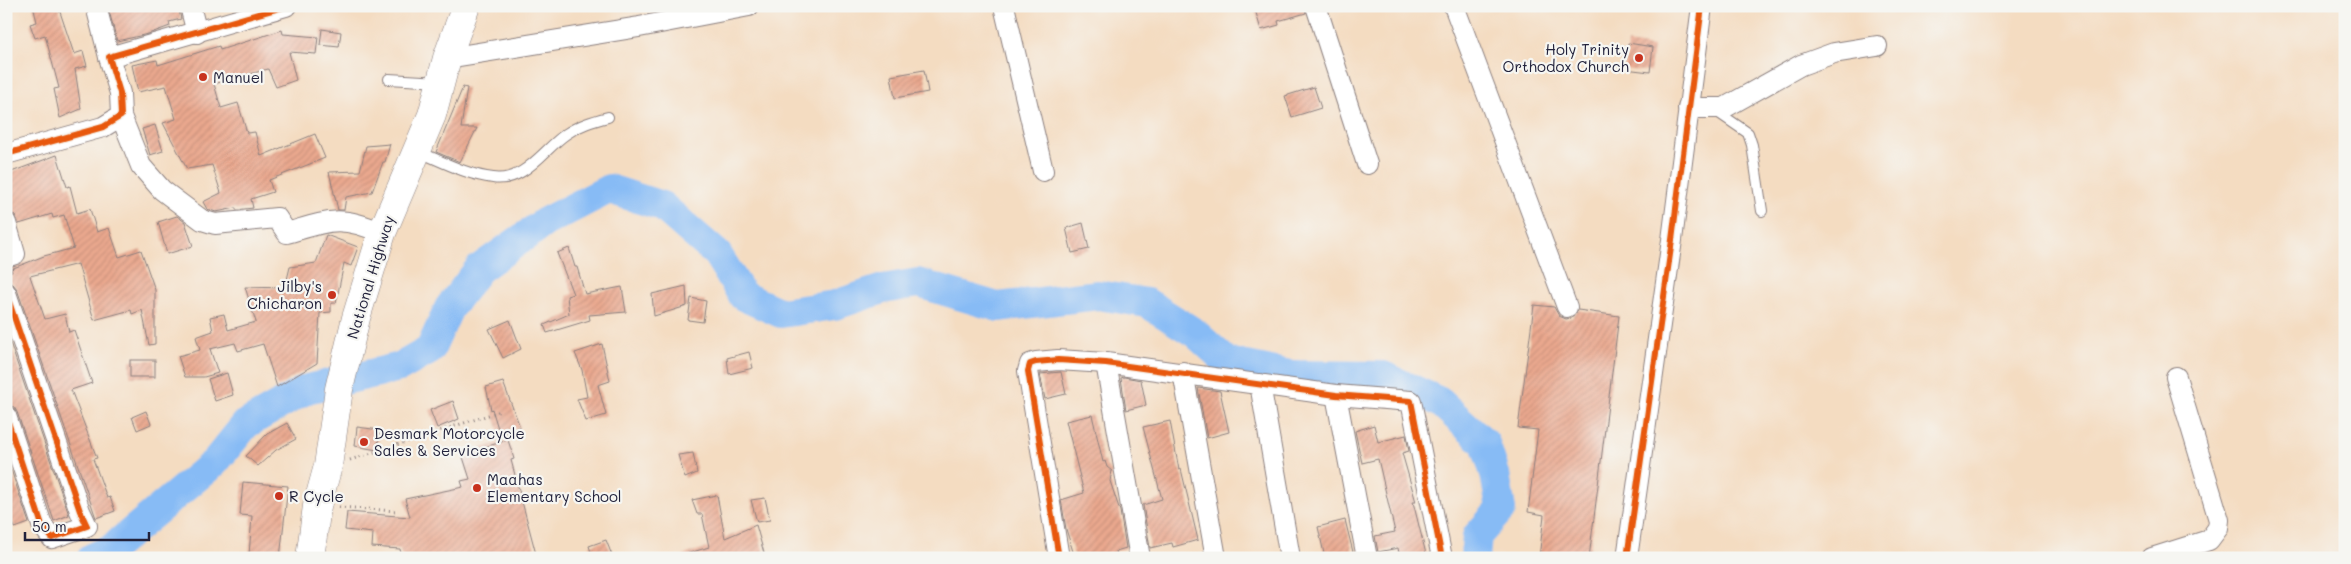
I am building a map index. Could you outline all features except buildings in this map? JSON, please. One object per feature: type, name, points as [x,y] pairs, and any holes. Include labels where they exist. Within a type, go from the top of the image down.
[{"type":"main road","name":"National Highway","points":[[310,558],[317,506],[328,466],[339,389],[346,357],[382,233],[432,114],[444,70],[466,6]]},
{"type":"street","points":[[96,6],[120,93],[121,116],[141,166],[162,190],[202,220],[215,224],[277,218],[287,233],[332,220],[362,224],[382,233]]},
{"type":"street","points":[[190,6],[196,33]]},
{"type":"street","points":[[109,58],[286,6]]},
{"type":"street","points":[[444,70],[639,27],[749,6]]},
{"type":"street","points":[[1004,6],[1043,171]]},
{"type":"street","points":[[1316,6],[1367,164]]},
{"type":"street","points":[[1454,6],[1567,307]]},
{"type":"street","points":[[1627,558],[1672,240],[1702,6]]},
{"type":"street","points":[[1688,108],[1713,110],[1736,103],[1778,77],[1808,62],[1834,53],[1877,46]]},
{"type":"street","points":[[6,154],[103,127],[121,116]]},
{"type":"street","points":[[6,223],[15,254],[6,256]]},
{"type":"street","points":[[6,293],[80,511],[87,526],[52,538],[42,525],[6,416]]},
{"type":"street","points":[[1059,558],[1028,371],[1030,364],[1058,360],[1106,363],[1183,372],[1336,395],[1411,400],[1442,558]]},
{"type":"street","points":[[1106,363],[1140,558]]},
{"type":"street","points":[[1183,372],[1216,558]]},
{"type":"street","points":[[2152,558],[2209,540],[2218,528],[2219,520],[2176,377]]},
{"type":"street","points":[[1260,384],[1290,558]]},
{"type":"street","points":[[1336,395],[1367,558]]},
{"type":"lane","points":[[389,80],[444,70]]},
{"type":"lane","points":[[1713,110],[1748,133],[1752,145],[1762,211]]},
{"type":"lane","points":[[416,151],[479,175],[495,179],[526,169],[565,134],[581,124],[608,116]]},
{"type":"path","points":[[328,466],[374,453],[501,411]]},
{"type":"path","points":[[317,506],[396,511]]},
{"type":"waterway","points":[[92,558],[110,550],[215,462],[246,424],[307,389],[400,367],[430,350],[449,308],[479,269],[545,222],[609,189],[662,206],[717,254],[743,296],[781,313],[835,305],[883,289],[918,283],[998,307],[1098,295],[1147,303],[1195,333],[1227,362],[1290,375],[1383,376],[1440,402],[1485,443],[1495,474],[1501,509],[1477,536],[1475,558]]},
{"type":"cycle path","points":[[6,154],[103,127],[121,116],[120,93],[109,57],[286,6]]},
{"type":"cycle path","points":[[1627,558],[1672,240],[1702,6]]},
{"type":"cycle path","points":[[6,293],[80,511],[87,526],[52,538],[42,525],[6,416]]},
{"type":"cycle path","points":[[1059,558],[1028,371],[1030,364],[1058,360],[1106,363],[1336,395],[1411,401],[1442,558]]},
{"type":"place","name":"Holy Trinity Orthodox Church","points":[[1639,58]]},
{"type":"place","name":"Manuel","points":[[203,77]]},
{"type":"place","name":"Jilby's Chicharon","points":[[332,295]]},
{"type":"place","name":"Desmark Motorcycle Sales & Services","points":[[364,442]]},
{"type":"place","name":"Maahas Elementary School","points":[[477,488]]},
{"type":"place","name":"R Cycle","points":[[279,496]]}]
